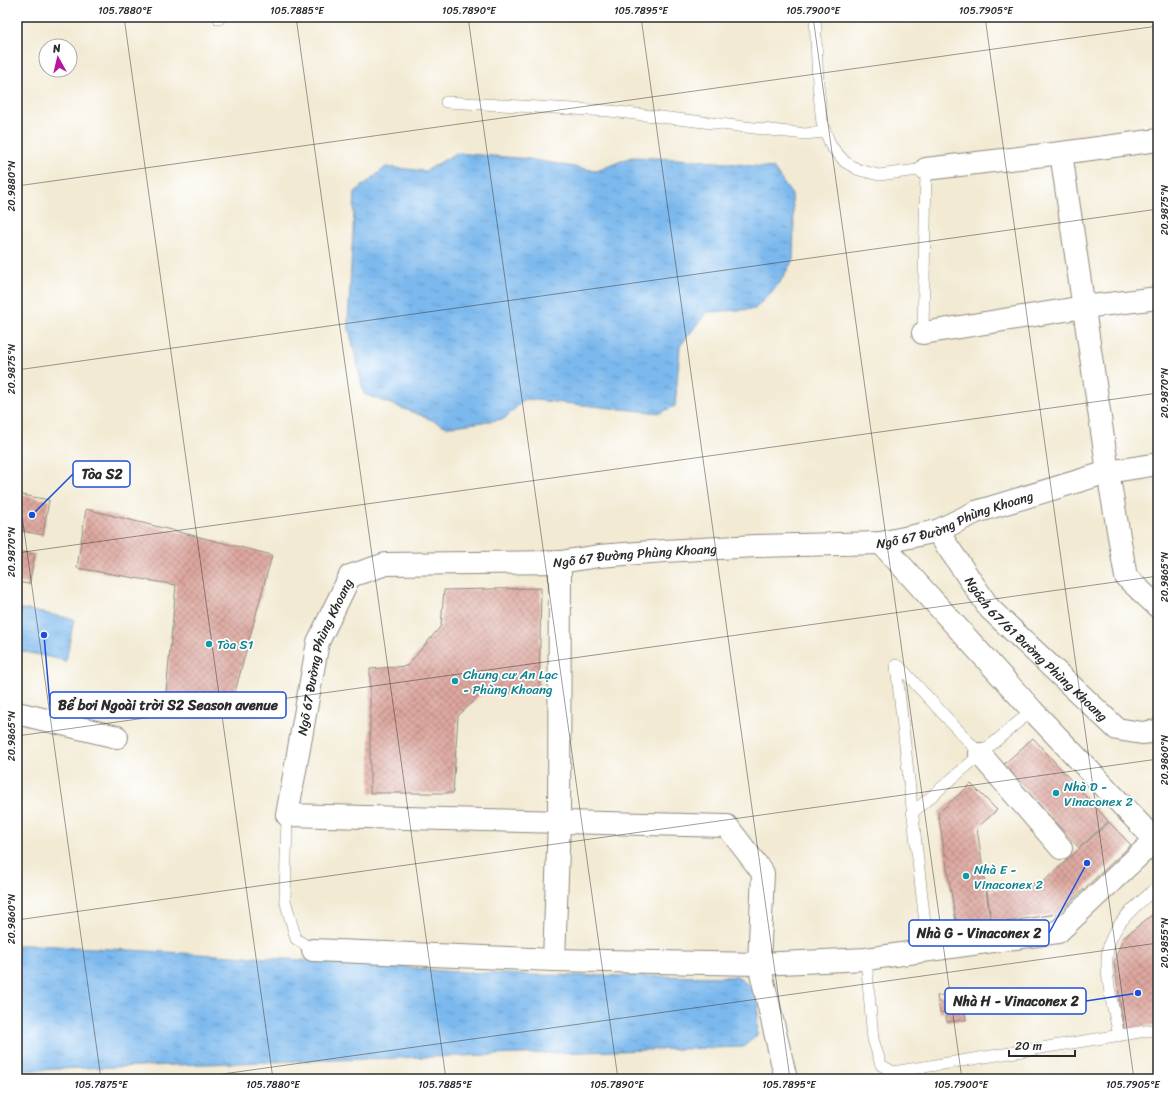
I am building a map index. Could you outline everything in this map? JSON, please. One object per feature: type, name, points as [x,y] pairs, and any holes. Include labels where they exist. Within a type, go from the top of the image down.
[{"type":"street","points":[[926,169],[1158,140]]},
{"type":"street","points":[[1061,153],[1108,472],[1126,577],[1158,607]]},
{"type":"street","points":[[923,333],[1084,307],[1158,298]]},
{"type":"street","name":"Ngõ 67 Đường Phùng Khoang","points":[[287,815],[318,642],[350,576],[386,564],[560,562],[599,556],[664,551],[756,546],[882,543],[937,531],[976,512],[1108,472],[1158,464]]},
{"type":"street","name":"Ngách 67/61 Đường Phùng Khoang","points":[[937,531],[990,609],[1117,729],[1142,733],[1158,731]]},
{"type":"street","points":[[313,950],[554,960],[759,964],[866,959],[1058,932],[1157,842],[1032,710],[882,543]]},
{"type":"street","points":[[554,960],[559,821],[560,562]]},
{"type":"street","points":[[17,713],[117,736]]},
{"type":"street","points":[[980,754],[1061,848]]},
{"type":"street","points":[[287,815],[727,826],[763,873],[759,964],[786,1079]]},
{"type":"lane","points":[[815,17],[818,84],[822,124],[831,146],[845,162],[859,170],[879,175],[926,169],[923,333]]},
{"type":"lane","points":[[446,102],[610,111],[805,134],[824,132]]},
{"type":"lane","points":[[928,950],[896,666],[900,668],[980,754]]},
{"type":"lane","points":[[912,812],[1032,710]]},
{"type":"lane","points":[[287,815],[285,900],[296,939],[313,950]]},
{"type":"lane","points":[[1119,1036],[1108,980],[1107,958],[1111,939],[1121,922],[1158,886]]},
{"type":"lane","points":[[866,959],[873,1040],[881,1065],[893,1072],[1158,1029]]},
{"type":"water","points":[[456,153],[529,159],[597,171],[631,157],[698,160],[773,168],[792,195],[794,225],[793,260],[779,284],[755,309],[707,312],[680,346],[675,406],[660,413],[525,399],[504,419],[447,427],[423,416],[364,394],[348,324],[355,192],[386,167],[426,171]]},
{"type":"water","points":[[17,608],[74,619],[66,661],[17,650]]},
{"type":"water","points":[[17,945],[389,965],[441,971],[530,975],[739,977],[759,995],[757,1035],[743,1047],[17,1071]]},
{"type":"building","points":[[17,494],[49,500],[43,535],[17,530]]},
{"type":"building","name":"Tòa S1","points":[[86,509],[272,555],[229,714],[165,704],[176,585],[77,568]]},
{"type":"building","points":[[17,551],[35,554],[29,584],[17,582]]},
{"type":"building","name":"Chung cư An Lạc - Phùng Khoang","points":[[541,588],[539,692],[480,695],[458,716],[453,793],[370,793],[370,669],[407,666],[441,626],[444,590]]},
{"type":"building","name":"Nhà D - Vinaconex 2","points":[[1033,738],[1108,821],[1079,848],[1003,765]]},
{"type":"building","name":"Nhà E - Vinaconex 2","points":[[971,784],[997,810],[977,828],[991,924],[957,928],[938,813]]},
{"type":"building","points":[[1109,822],[1131,845],[1057,914],[991,924],[987,891],[1043,882]]},
{"type":"building","points":[[1158,910],[1158,1024],[1124,1030],[1114,962],[1123,938]]},
{"type":"building","points":[[962,992],[966,1020],[947,1022],[945,1012],[940,1013],[937,996]]},
{"type":"place","name":"Tòa S2","points":[[32,515]]},
{"type":"place","name":"Bể bơi Ngoài trời S2 Season avenue","points":[[44,635]]},
{"type":"place","name":"Tòa S1","points":[[209,644]]},
{"type":"place","name":"Chung cư An Lạc - Phùng Khoang","points":[[455,681]]},
{"type":"place","name":"Nhà D - Vinaconex 2","points":[[1056,793]]},
{"type":"place","name":"Nhà G - Vinaconex 2","points":[[1087,863]]},
{"type":"place","name":"Nhà E - Vinaconex 2","points":[[966,876]]},
{"type":"place","name":"Nhà H - Vinaconex 2","points":[[1138,993]]}]
